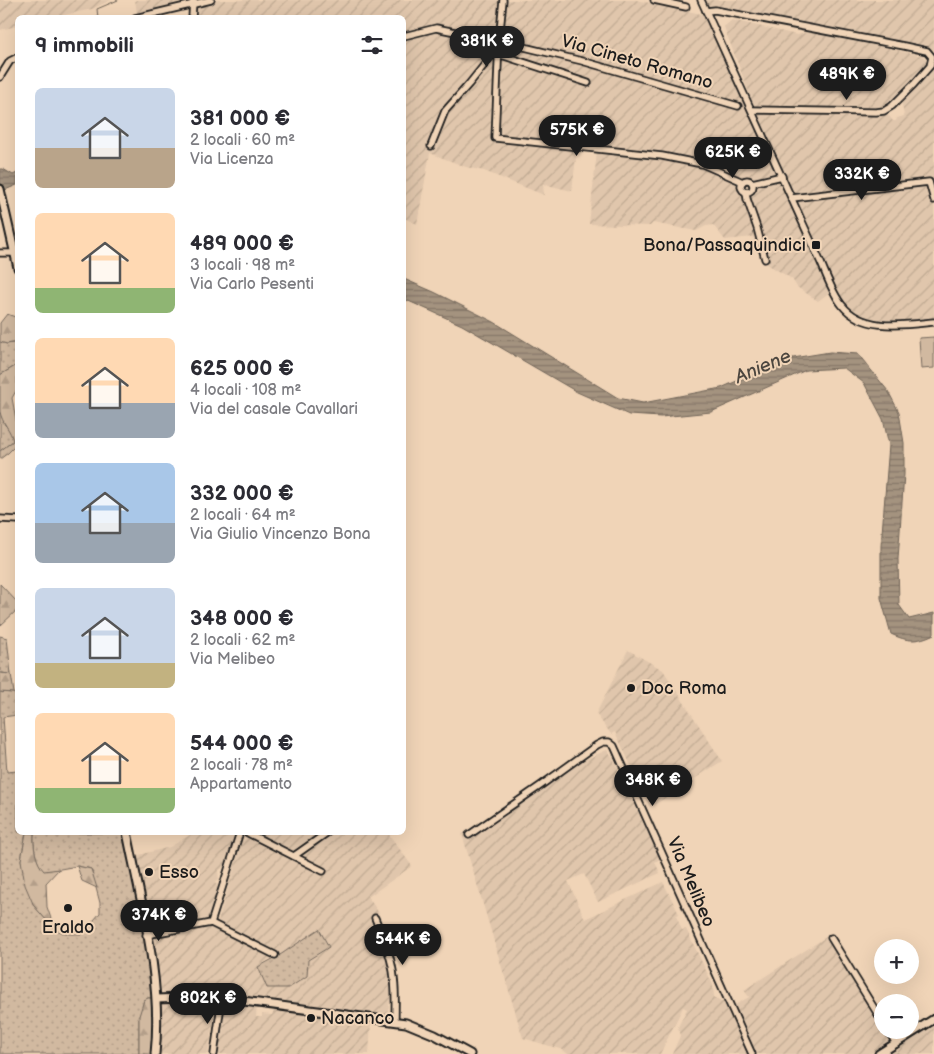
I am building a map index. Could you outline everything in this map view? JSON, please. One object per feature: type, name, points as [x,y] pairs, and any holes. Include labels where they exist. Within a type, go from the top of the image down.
[{"type":"street","points":[[146,15],[193,2],[211,0]]},
{"type":"street","points":[[503,0],[498,54],[495,138],[662,156],[702,164],[743,182],[748,180],[752,183],[782,176]]},
{"type":"street","points":[[654,0],[686,7]]},
{"type":"street","points":[[702,0],[839,300],[848,312],[861,320],[879,324],[934,322]]},
{"type":"street","points":[[192,15],[193,2]]},
{"type":"street","points":[[706,10],[715,10],[912,47],[927,51],[932,57],[930,66],[918,81],[892,106],[884,111],[752,110]]},
{"type":"street","name":"Via Cineto Romano","points":[[406,36],[436,28],[499,41],[582,62],[738,106]]},
{"type":"street","points":[[431,146],[445,111],[493,54],[588,83]]},
{"type":"street","points":[[0,77],[10,61],[15,58]]},
{"type":"street","points":[[743,182],[741,187],[746,192],[765,259]]},
{"type":"street","points":[[792,198],[929,182],[934,200]]},
{"type":"street","points":[[746,192],[752,189],[752,183]]},
{"type":"street","points":[[0,191],[15,253],[0,253]]},
{"type":"street","points":[[0,519],[15,520]]},
{"type":"street","name":"Via Melibeo","points":[[469,835],[597,745],[609,742],[614,746],[625,770],[752,1054]]},
{"type":"street","points":[[128,835],[157,998],[155,1054]]},
{"type":"street","points":[[211,923],[239,835]]},
{"type":"street","points":[[252,835],[323,871]]},
{"type":"street","points":[[294,856],[324,835]]},
{"type":"street","points":[[375,918],[387,946],[392,968],[395,1021]]},
{"type":"street","points":[[146,935],[211,923],[275,955]]},
{"type":"street","points":[[832,938],[874,1008]]},
{"type":"street","points":[[157,998],[222,998],[395,1021],[416,1026],[470,1054]]},
{"type":"street","points":[[214,1054],[222,998]]},
{"type":"street","points":[[879,1054],[934,1019]]},
{"type":"street","points":[[893,1039],[896,1044]]},
{"type":"shaded area","points":[[0,0],[111,0],[92,9],[64,15],[15,15],[15,26],[0,30]]},
{"type":"shaded area","points":[[135,0],[190,0],[137,13]]},
{"type":"shaded area","points":[[218,0],[500,0],[496,36],[492,141],[577,149],[572,191],[543,184],[544,195],[484,171],[466,167],[430,153],[417,224],[406,219],[406,15],[195,15],[195,6]]},
{"type":"shaded area","points":[[505,0],[636,0],[706,15],[778,172],[830,292],[818,301],[797,287],[792,279],[762,261],[753,237],[725,240],[713,225],[696,231],[653,223],[650,226],[589,224],[597,152],[692,164],[701,166],[739,183],[744,178],[736,178],[698,160],[668,154],[497,136]]},
{"type":"shaded area","points":[[706,0],[934,0],[934,50],[709,6]]},
{"type":"shaded area","points":[[732,20],[797,35],[811,31],[923,56],[927,59],[927,66],[884,108],[754,106],[724,27]]},
{"type":"shaded area","points":[[934,65],[934,319],[873,321],[861,317],[840,298],[756,112],[885,114],[893,121],[896,121],[897,118],[904,116],[901,99],[929,75]]},
{"type":"shaded area","points":[[0,169],[13,175],[15,174],[15,186],[5,190],[0,186]]},
{"type":"shaded area","points":[[406,280],[494,322],[618,398],[643,403],[721,388],[787,359],[830,352],[858,354],[888,391],[899,412],[904,443],[904,474],[898,559],[899,605],[909,619],[934,613],[934,634],[912,640],[902,639],[891,634],[881,598],[881,546],[889,445],[883,419],[864,383],[844,368],[806,370],[711,412],[661,417],[629,415],[577,392],[462,325],[406,300]]},
{"type":"shaded area","points":[[628,650],[663,670],[722,761],[651,807],[615,732],[611,734],[596,714]]},
{"type":"shaded area","points":[[607,750],[612,756],[660,859],[655,862],[660,873],[598,902],[584,874],[568,881],[585,919],[663,882],[679,914],[676,916],[682,930],[686,929],[713,985],[714,997],[724,1003],[748,1054],[672,1054],[680,1036],[678,1027],[687,1009],[683,1007],[660,1054],[568,1054],[563,1050],[523,1038],[462,834],[493,814],[497,819],[584,760]]},
{"type":"shaded area","points":[[190,835],[234,835],[224,867],[218,871],[219,880],[215,881],[218,888],[208,918],[149,929],[135,856],[170,847]]},
{"type":"shaded area","points":[[257,835],[389,835],[412,866],[368,897],[379,913],[371,919],[385,948],[391,973],[392,989],[387,1017],[224,994],[162,992],[152,940],[153,936],[211,927],[272,957],[258,967],[307,960],[329,947],[319,929],[280,955],[221,925],[218,921],[242,842],[247,838],[275,852]]},
{"type":"shaded area","points":[[826,937],[874,1015],[874,1039],[889,1039],[890,1041],[869,1054],[757,1054],[735,1005],[749,997],[744,990]]},
{"type":"shaded area","points":[[217,1001],[208,1054],[158,1054],[161,1003]]},
{"type":"shaded area","points":[[227,1001],[257,1006],[256,1017],[262,1017],[262,1014],[272,1015],[274,1009],[371,1023],[369,1054],[217,1054]]},
{"type":"shaded area","points":[[934,1026],[934,1054],[889,1054],[913,1039],[919,1039],[919,1035]]},
{"type":"green space","points":[[7,314],[15,317],[15,342],[7,344],[0,342],[0,323]]},
{"type":"green space","points":[[934,337],[934,368],[921,369],[919,338]]},
{"type":"green space","points":[[0,342],[7,344],[15,342],[15,366],[0,375]]},
{"type":"green space","points":[[15,366],[15,393],[12,398],[15,414],[15,446],[0,459],[0,451],[13,441],[0,412],[0,375]]},
{"type":"green space","points":[[0,412],[5,425],[11,431],[13,441],[0,451]]},
{"type":"green space","points":[[0,584],[15,600],[15,612],[0,626]]},
{"type":"green space","points":[[0,636],[7,638],[11,674],[0,673]]},
{"type":"green space","points":[[0,673],[11,674],[14,693],[0,692]]},
{"type":"green space","points":[[0,692],[14,693],[15,695],[15,715],[3,717],[7,772],[15,771],[15,835],[26,835],[21,860],[34,906],[55,930],[69,934],[82,934],[100,913],[100,903],[91,869],[77,866],[44,872],[38,863],[35,853],[34,835],[124,835],[150,966],[154,998],[148,998],[139,1016],[139,1054],[0,1054]]},
{"type":"green space","points":[[26,835],[34,835],[35,853],[38,863],[44,871],[59,869],[46,883],[47,907],[55,930],[34,906],[25,885],[21,860]]},
{"type":"green space","points":[[77,866],[91,869],[97,888],[82,881]]},
{"type":"green space","points":[[319,929],[329,947],[308,960],[307,976],[289,988],[267,988],[258,967]]},
{"type":"green space","points":[[154,998],[152,1054],[139,1054],[139,1016],[144,1000]]},
{"type":"waterway","points":[[98,15],[97,9],[118,0]]},
{"type":"place","name":"Bona/Passaquindici","points":[[816,245]]},
{"type":"place","name":"Doc Roma","points":[[631,688]]},
{"type":"place","name":"Esso","points":[[149,872]]},
{"type":"place","name":"Eraldo","points":[[68,908]]},
{"type":"place","name":"Nacanco","points":[[311,1018]]},
{"type":"water label","name":"Aniene","points":[[763,367]]}]
